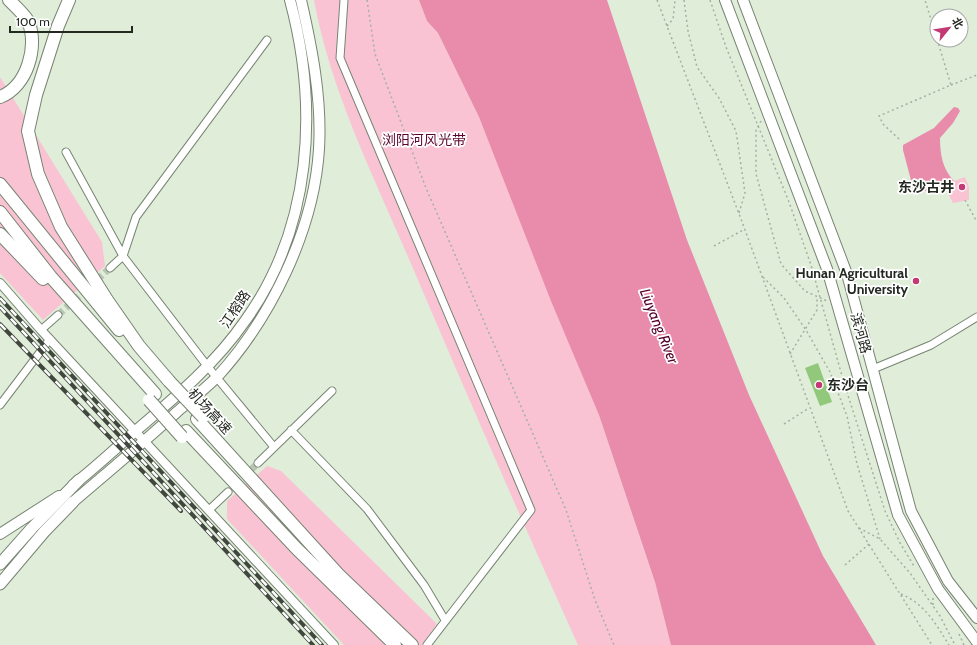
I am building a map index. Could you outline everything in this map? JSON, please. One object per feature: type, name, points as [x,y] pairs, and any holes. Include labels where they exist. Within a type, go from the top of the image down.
[{"type":"highway","points":[[0,97],[20,81],[29,60],[32,41],[27,21],[9,0]]},
{"type":"highway","points":[[69,0],[58,26],[36,95],[28,131],[38,174],[61,227],[107,300],[167,383]]},
{"type":"highway","name":"机场高速","points":[[0,184],[167,383],[200,418],[338,574],[412,645]]},
{"type":"highway","points":[[0,212],[51,278],[184,434],[227,474],[297,549],[395,645]]},
{"type":"highway","points":[[0,234],[152,397]]},
{"type":"main road","name":"江榕路","points":[[0,534],[41,508],[79,480],[136,432],[208,367],[246,320],[260,296],[283,249],[296,215],[301,188],[308,125],[301,48],[290,0]]},
{"type":"main road","name":"江榕路","points":[[73,502],[145,441],[216,377],[243,344],[277,289],[293,258],[313,187],[319,150],[314,62],[301,0]]},
{"type":"main road","name":"滨河路","points":[[725,0],[828,270],[898,515],[938,589],[977,642]]},
{"type":"main road","name":"滨河路","points":[[742,0],[848,274],[911,511],[948,581],[977,618]]},
{"type":"main road","points":[[0,564],[32,528],[79,480]]},
{"type":"main road","points":[[0,584],[39,537],[73,502]]},
{"type":"street","points":[[344,0],[340,58],[531,510],[427,645]]},
{"type":"street","points":[[110,268],[123,256],[136,217],[266,40]]},
{"type":"street","points":[[66,152],[123,256],[208,367],[274,447]]},
{"type":"street","points":[[0,283],[41,330],[334,645]]},
{"type":"street","points":[[41,330],[58,315]]},
{"type":"street","points":[[874,369],[931,345],[977,317]]},
{"type":"street","points":[[0,405],[50,339]]},
{"type":"street","points":[[258,463],[332,391]]},
{"type":"street","points":[[291,430],[367,509],[424,585],[445,620]]},
{"type":"street","points":[[209,510],[228,492]]},
{"type":"path","points":[[368,0],[375,54],[426,188],[566,510],[595,600],[614,645]]},
{"type":"path","points":[[657,0],[745,229],[809,408],[848,511],[932,645]]},
{"type":"path","points":[[667,26],[673,18],[675,0]]},
{"type":"path","points":[[684,0],[688,31],[697,67],[719,98],[736,131],[745,193],[739,213]]},
{"type":"path","points":[[710,0],[726,47],[789,202],[811,265],[856,424],[885,511],[900,543],[916,569]]},
{"type":"path","points":[[925,0],[951,85]]},
{"type":"path","points":[[899,139],[883,124],[879,116],[977,74]]},
{"type":"path","points":[[767,111],[756,130],[756,174],[782,264],[805,292],[838,306]]},
{"type":"path","points":[[964,200],[977,222]]},
{"type":"path","points":[[714,246],[745,229]]},
{"type":"path","points":[[762,275],[784,298],[806,330],[830,372],[847,416],[857,464],[880,539]]},
{"type":"path","points":[[790,354],[817,310],[817,297]]},
{"type":"path","points":[[784,424],[809,408]]},
{"type":"path","points":[[858,528],[880,539],[910,573],[940,616],[955,645]]},
{"type":"path","points":[[845,565],[870,544]]},
{"type":"path","points":[[901,594],[911,599],[928,612],[949,645]]},
{"type":"path","points":[[932,596],[937,602]]},
{"type":"path","points":[[958,632],[964,645]]},
{"type":"green space","name":"浏阳河风光带","points":[[314,0],[419,0],[427,21],[438,33],[479,117],[599,415],[655,582],[671,645],[578,645],[369,168],[331,69]]},
{"type":"green space","points":[[0,77],[102,242],[105,266],[43,320],[0,273]]},
{"type":"green space","points":[[965,177],[969,187],[969,200],[953,203],[944,187]]},
{"type":"green space","points":[[267,466],[281,471],[437,624],[422,645],[344,645],[227,519],[227,501]]},
{"type":"water","name":"Liuyang River","points":[[419,0],[607,0],[687,240],[749,395],[823,556],[876,645],[671,645],[655,582],[599,415],[551,301],[479,117],[438,33],[427,21]]},
{"type":"water","points":[[954,107],[958,108],[960,111],[953,123],[940,138],[940,149],[944,166],[954,181],[944,187],[919,192],[912,184],[903,145],[934,128]]},
{"type":"building","name":"东沙台","points":[[818,363],[832,402],[820,406],[805,368]]},
{"type":"tunnel","points":[[58,315],[110,268]]},
{"type":"tunnel","points":[[228,492],[258,463]]},
{"type":"railway","points":[[0,298],[322,645]]},
{"type":"railway","points":[[0,307],[313,645]]},
{"type":"railway","points":[[0,324],[181,511]]},
{"type":"place","name":"东沙古井","points":[[962,187]]},
{"type":"place","name":"Hunan Agricultural University","points":[[916,281]]},
{"type":"place","name":"东沙台","points":[[819,385]]}]
